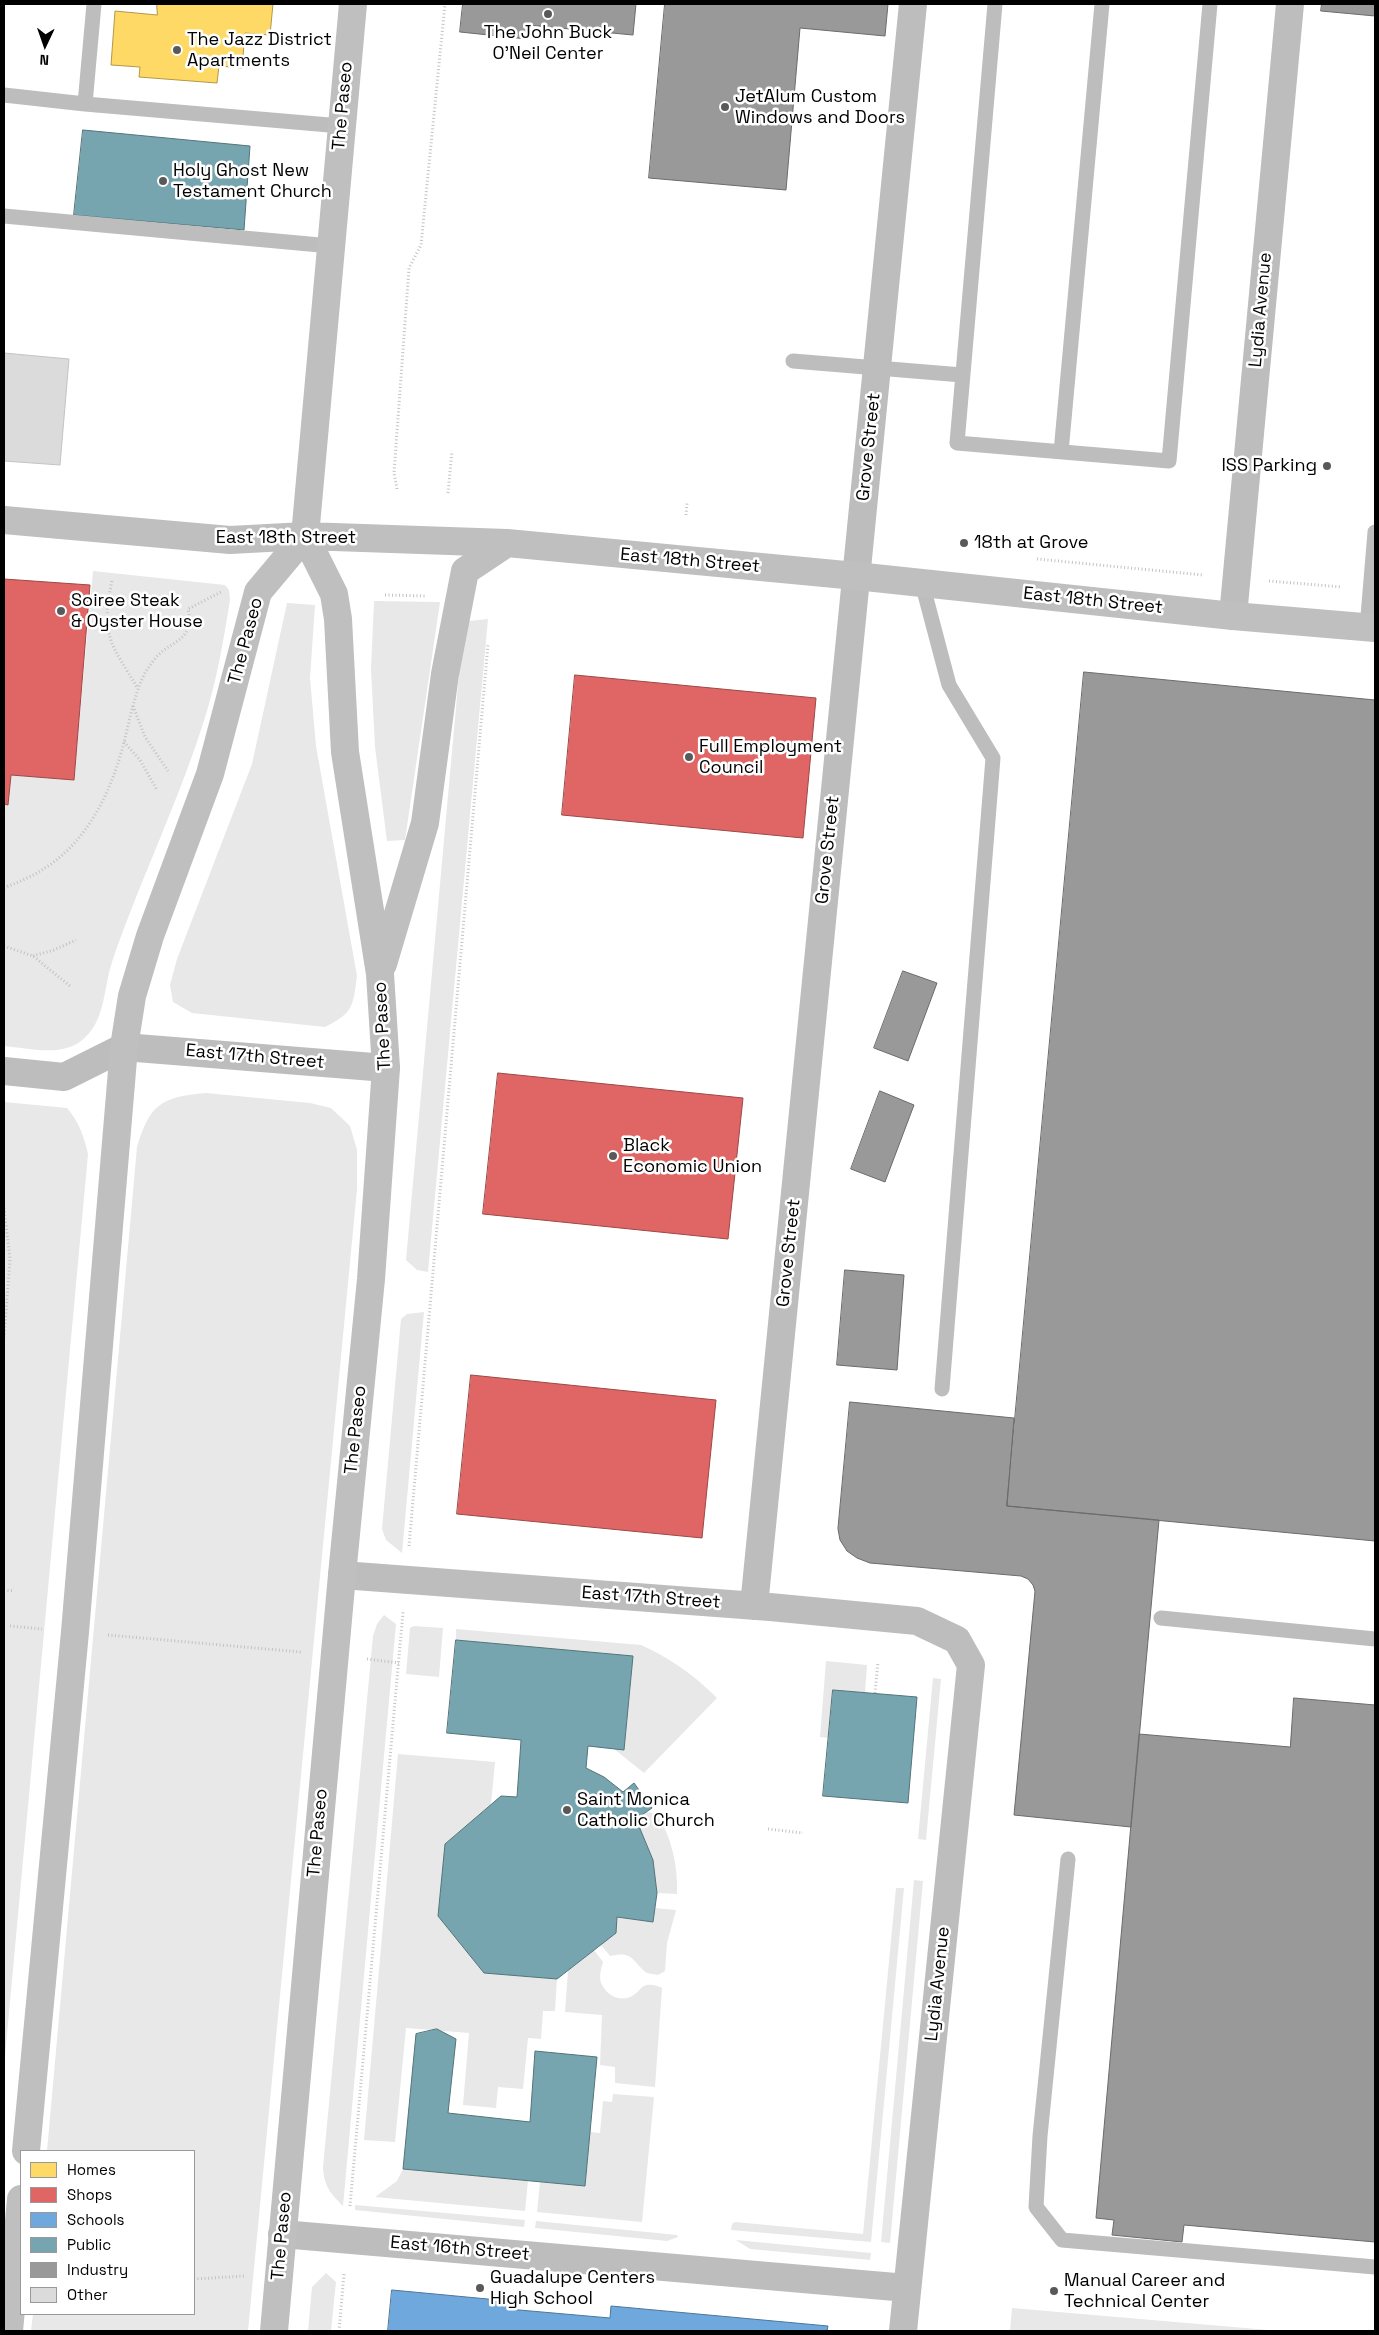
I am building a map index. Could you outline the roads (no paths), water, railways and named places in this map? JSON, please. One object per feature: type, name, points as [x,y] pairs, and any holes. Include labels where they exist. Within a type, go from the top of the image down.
[{"type":"main road","name":"The Paseo","points":[[274,2331],[334,1655],[371,1279],[386,1068],[380,974],[345,752],[338,619],[334,594],[305,536],[353,4]]},
{"type":"main road","name":"East 18th Street","points":[[4,520],[230,540],[305,536],[507,543],[856,576],[1233,616],[1371,628]]},
{"type":"main road","name":"The Paseo","points":[[26,2150],[75,1632],[124,1047],[135,987],[150,936],[210,774],[258,592],[305,536]]},
{"type":"main road","points":[[380,974],[425,823],[445,674],[465,571],[507,543]]},
{"type":"main road","points":[[9,2331],[20,2210]]},
{"type":"street","name":"Grove Street","points":[[754,1606],[912,4]]},
{"type":"street","name":"Lydia Avenue","points":[[1233,616],[1290,4]]},
{"type":"street","name":"East 17th Street","points":[[124,1047],[386,1068]]},
{"type":"street","points":[[4,1071],[64,1077],[124,1047]]},
{"type":"street","name":"East 17th Street","points":[[342,1575],[754,1606],[917,1621],[957,1640]]},
{"type":"street","name":"Lydia Avenue","points":[[903,2331],[971,1665],[957,1640]]},
{"type":"street","name":"East 16th Street","points":[[282,2234],[907,2288]]},
{"type":"lane","points":[[85,104],[94,4]]},
{"type":"lane","points":[[995,4],[957,443],[1169,461],[1210,4]]},
{"type":"lane","points":[[1061,452],[1102,4]]},
{"type":"lane","points":[[4,95],[85,104],[341,126]]},
{"type":"lane","points":[[4,216],[331,246]]},
{"type":"lane","points":[[793,360],[962,375]]},
{"type":"lane","points":[[1371,628],[1375,532]]},
{"type":"lane","points":[[922,583],[949,685],[993,758],[942,1389]]},
{"type":"lane","points":[[1161,1618],[1375,1639]]},
{"type":"lane","points":[[1068,1858],[1040,2136],[1036,2207],[1062,2240],[1375,2267]]},
{"type":"place","name":"The John Buck O'Neil Center","points":[[548,14]]},
{"type":"place","name":"The Jazz District Apartments","points":[[177,50]]},
{"type":"place","name":"JetAlum Custom Windows and Doors","points":[[725,107]]},
{"type":"place","name":"Holy Ghost New Testament Church","points":[[163,181]]},
{"type":"place","name":"ISS Parking","points":[[1327,466]]},
{"type":"place","name":"18th at Grove","points":[[964,543]]},
{"type":"place","name":"Soiree Steak & Oyster House","points":[[61,611]]},
{"type":"place","name":"Full Employment Council","points":[[689,757]]},
{"type":"place","name":"Black Economic Union","points":[[613,1156]]},
{"type":"place","name":"Saint Monica Catholic Church","points":[[567,1810]]},
{"type":"place","name":"Guadalupe Centers High School","points":[[480,2288]]},
{"type":"place","name":"Manual Career and Technical Center","points":[[1054,2291]]}]
